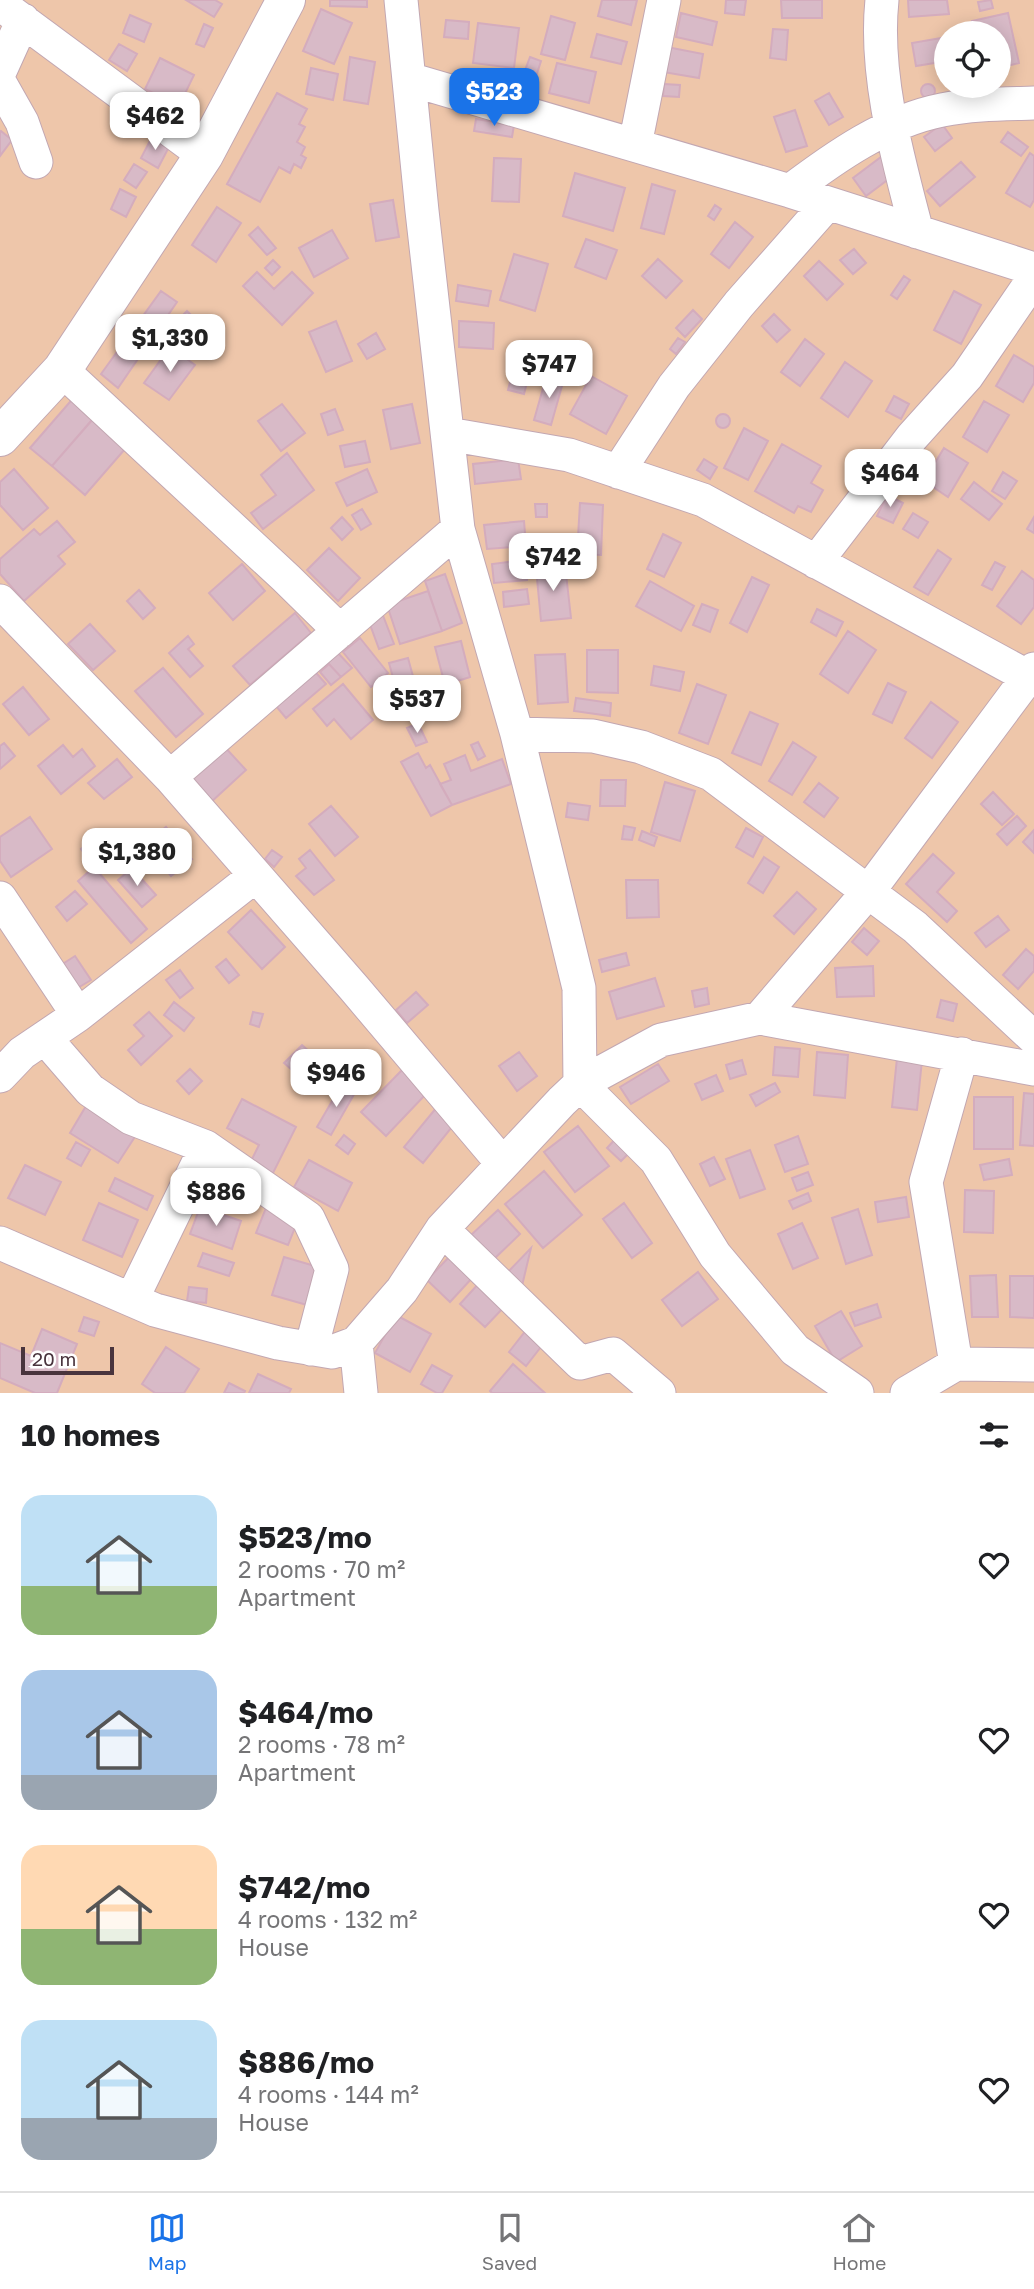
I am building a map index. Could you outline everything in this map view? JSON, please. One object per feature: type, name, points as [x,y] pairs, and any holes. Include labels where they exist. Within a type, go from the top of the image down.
[{"type":"street","points":[[6,420],[62,370],[204,155],[286,0]]},
{"type":"street","points":[[401,0],[458,529],[517,734],[579,988],[580,1084],[656,1160],[715,1255],[795,1350],[857,1393]]},
{"type":"street","points":[[635,145],[664,0]]},
{"type":"street","points":[[882,0],[880,24],[890,127],[917,232]]},
{"type":"street","points":[[0,71],[11,12],[204,155]]},
{"type":"street","points":[[409,79],[790,191],[1034,269]]},
{"type":"street","points":[[0,82],[22,122],[36,162]]},
{"type":"street","points":[[790,191],[823,166],[890,127],[941,110],[985,104],[1034,103]]},
{"type":"street","points":[[618,472],[682,376],[734,310],[828,203]]},
{"type":"street","points":[[816,562],[912,437],[967,376],[1034,278]]},
{"type":"street","points":[[62,370],[340,631]]},
{"type":"street","points":[[448,434],[569,455],[703,500],[1032,675],[867,892],[760,1018]]},
{"type":"street","points":[[170,777],[458,529]]},
{"type":"street","points":[[0,601],[170,777],[503,1164]]},
{"type":"street","points":[[517,734],[593,736],[641,747],[711,775],[915,927],[1034,1038]]},
{"type":"street","points":[[0,1076],[22,1053],[78,1015],[255,876]]},
{"type":"street","points":[[0,898],[78,1015]]},
{"type":"street","points":[[0,1243],[155,1310],[278,1343],[332,1352],[356,1343],[402,1290],[442,1228],[580,1084],[661,1040],[760,1018],[1034,1069]]},
{"type":"street","points":[[44,1038],[90,1090],[131,1118],[206,1147],[308,1218],[332,1269],[312,1349]]},
{"type":"street","points":[[956,1364],[926,1182],[962,1054]]},
{"type":"street","points":[[132,1299],[206,1147]]},
{"type":"street","points":[[442,1228],[580,1363],[613,1354],[659,1393]]},
{"type":"street","points":[[356,1343],[361,1393]]},
{"type":"street","points":[[907,1393],[956,1364],[1034,1365]]},
{"type":"shaded area","points":[[0,0],[1034,0],[1034,1393],[0,1393]]},
{"type":"building","points":[[186,0],[215,0],[222,4],[214,17]]},
{"type":"building","points":[[330,0],[367,0],[367,7],[330,6]]},
{"type":"building","points":[[602,0],[637,0],[631,25],[598,16]]},
{"type":"building","points":[[726,0],[746,0],[744,15],[725,13]]},
{"type":"building","points":[[781,0],[822,0],[822,18],[782,18]]},
{"type":"building","points":[[908,0],[947,0],[949,14],[909,17]]},
{"type":"building","points":[[991,0],[993,8],[980,11],[978,2]]},
{"type":"building","points":[[321,9],[352,23],[334,64],[303,51]]},
{"type":"building","points":[[681,13],[717,22],[712,45],[676,37]]},
{"type":"building","points":[[1008,13],[1010,21],[972,21]]},
{"type":"building","points":[[130,15],[151,24],[144,42],[123,33]]},
{"type":"building","points":[[551,16],[575,23],[565,60],[541,54]]},
{"type":"building","points":[[446,20],[469,22],[468,39],[444,37]]},
{"type":"building","points":[[478,23],[519,28],[514,68],[473,63]]},
{"type":"building","points":[[204,24],[213,28],[204,47],[196,44]]},
{"type":"building","points":[[1011,27],[1019,63],[1011,65]]},
{"type":"building","points":[[773,29],[788,30],[786,60],[770,58]]},
{"type":"building","points":[[597,34],[627,42],[621,64],[591,57]]},
{"type":"building","points":[[934,39],[934,63],[916,66],[912,43]]},
{"type":"building","points":[[119,44],[137,54],[127,71],[109,60]]},
{"type":"building","points":[[667,47],[703,54],[699,78],[663,72]]},
{"type":"building","points":[[350,57],[375,62],[368,104],[344,100]]},
{"type":"building","points":[[530,57],[541,61],[533,86],[521,81]]},
{"type":"building","points":[[160,58],[194,75],[179,106],[145,89]]},
{"type":"building","points":[[557,63],[596,72],[589,103],[549,93]]},
{"type":"building","points":[[311,68],[338,74],[333,100],[306,94]]},
{"type":"building","points":[[664,84],[680,85],[679,97],[663,96]]},
{"type":"building","points":[[923,86],[933,86],[933,96],[923,96]]},
{"type":"building","points":[[277,93],[307,109],[299,124],[305,127],[297,142],[305,147],[301,155],[306,158],[301,168],[294,164],[290,173],[279,167],[260,202],[227,184]]},
{"type":"building","points":[[829,93],[843,117],[829,125],[815,101]]},
{"type":"building","points":[[795,110],[807,146],[786,152],[774,117]]},
{"type":"building","points":[[476,119],[514,125],[512,137],[474,131]]},
{"type":"building","points":[[942,124],[952,138],[935,151],[924,137]]},
{"type":"building","points":[[0,132],[12,140],[0,156]]},
{"type":"building","points":[[1008,132],[1028,147],[1021,156],[1001,142]]},
{"type":"building","points":[[152,137],[169,147],[158,168],[141,158]]},
{"type":"building","points":[[1030,153],[1034,156],[1034,200],[1030,207],[1006,193]]},
{"type":"building","points":[[881,157],[894,175],[866,196],[853,178]]},
{"type":"building","points":[[494,158],[521,159],[519,202],[492,201]]},
{"type":"building","points":[[961,162],[975,177],[940,206],[927,191]]},
{"type":"building","points":[[134,164],[147,172],[136,188],[124,180]]},
{"type":"building","points":[[575,173],[625,188],[613,231],[563,216]]},
{"type":"building","points":[[652,184],[675,191],[664,234],[641,228]]},
{"type":"building","points":[[120,189],[136,197],[126,217],[111,209]]},
{"type":"building","points":[[393,200],[399,237],[376,241],[370,204]]},
{"type":"building","points":[[715,205],[721,209],[714,220],[708,216]]},
{"type":"building","points":[[217,207],[241,223],[216,262],[192,245]]},
{"type":"building","points":[[735,222],[753,237],[729,268],[711,254]]},
{"type":"building","points":[[258,227],[276,248],[267,255],[249,235]]},
{"type":"building","points":[[332,230],[348,258],[314,277],[299,248]]},
{"type":"building","points":[[586,239],[617,250],[606,279],[575,267]]},
{"type":"building","points":[[854,249],[866,263],[853,274],[840,260]]},
{"type":"building","points":[[514,254],[548,264],[535,311],[500,300]]},
{"type":"building","points":[[658,259],[682,281],[666,298],[642,276]]},
{"type":"building","points":[[273,260],[280,267],[272,275],[265,268]]},
{"type":"building","points":[[819,261],[843,284],[827,300],[804,276]]},
{"type":"building","points":[[257,272],[274,289],[292,272],[313,293],[282,325],[243,286]]},
{"type":"building","points":[[904,276],[910,280],[897,299],[891,295]]},
{"type":"building","points":[[458,285],[491,291],[488,306],[456,301]]},
{"type":"building","points":[[161,291],[177,302],[118,388],[101,374]]},
{"type":"building","points":[[954,291],[981,305],[961,344],[934,330]]},
{"type":"building","points":[[693,310],[702,319],[685,337],[676,328]]},
{"type":"building","points":[[187,311],[197,321],[189,328],[180,318]]},
{"type":"building","points":[[774,314],[790,330],[777,342],[762,326]]},
{"type":"building","points":[[336,321],[352,361],[326,372],[309,332]]},
{"type":"building","points":[[459,321],[494,323],[493,349],[459,347]]},
{"type":"building","points":[[177,322],[192,337],[182,347],[167,332]]},
{"type":"building","points":[[376,333],[385,349],[367,359],[358,344]]},
{"type":"building","points":[[678,338],[685,342],[676,354],[670,349]]},
{"type":"building","points":[[805,339],[824,354],[800,386],[781,372]]},
{"type":"building","points":[[170,347],[195,365],[169,400],[144,383]]},
{"type":"building","points":[[1014,355],[1034,367],[1034,383],[1023,402],[996,386]]},
{"type":"building","points":[[845,362],[872,381],[848,417],[821,398]]},
{"type":"building","points":[[515,363],[531,367],[524,394],[508,390]]},
{"type":"building","points":[[547,374],[564,379],[551,425],[534,420]]},
{"type":"building","points":[[591,376],[627,396],[606,434],[570,414]]},
{"type":"building","points":[[76,395],[97,414],[52,466],[30,448]]},
{"type":"building","points":[[894,396],[909,404],[901,419],[886,411]]},
{"type":"building","points":[[984,401],[1009,415],[987,452],[963,437]]},
{"type":"building","points":[[282,404],[305,433],[281,451],[258,421]]},
{"type":"building","points":[[412,404],[420,443],[391,449],[383,410]]},
{"type":"building","points":[[335,409],[343,430],[328,435],[321,414]]},
{"type":"building","points":[[723,414],[728,416],[728,426],[723,428],[718,426],[716,421],[718,416]]},
{"type":"building","points":[[93,419],[125,449],[85,495],[52,466]]},
{"type":"building","points":[[744,428],[768,441],[748,480],[724,468]]},
{"type":"building","points":[[365,441],[370,462],[345,467],[340,446]]},
{"type":"building","points":[[782,444],[821,466],[811,483],[823,490],[811,512],[798,506],[794,513],[755,491]]},
{"type":"building","points":[[944,448],[968,463],[948,497],[924,481]]},
{"type":"building","points":[[287,453],[314,490],[263,529],[251,513],[276,495],[261,475]]},
{"type":"building","points":[[518,459],[521,479],[475,484],[473,464]]},
{"type":"building","points":[[704,459],[717,467],[710,479],[697,470]]},
{"type":"building","points":[[14,469],[48,508],[23,530],[0,505],[0,482]]},
{"type":"building","points":[[367,469],[377,492],[347,506],[336,483]]},
{"type":"building","points":[[1003,472],[1017,481],[1005,499],[992,491]]},
{"type":"building","points":[[974,482],[1002,504],[989,520],[961,499]]},
{"type":"building","points":[[887,495],[903,503],[893,523],[877,516]]},
{"type":"building","points":[[580,503],[603,505],[601,555],[577,554]]},
{"type":"building","points":[[535,504],[547,504],[547,517],[536,517]]},
{"type":"building","points":[[362,509],[371,524],[361,530],[352,515]]},
{"type":"building","points":[[913,513],[928,522],[918,538],[903,529]]},
{"type":"building","points":[[342,517],[353,529],[342,540],[331,528]]},
{"type":"building","points":[[1034,517],[1034,533],[1027,529]]},
{"type":"building","points":[[57,521],[75,542],[58,556],[65,564],[24,601],[0,574],[0,559],[34,529],[40,535]]},
{"type":"building","points":[[524,521],[526,546],[487,549],[484,525]]},
{"type":"building","points":[[663,534],[681,543],[664,577],[647,569]]},
{"type":"building","points":[[329,548],[360,578],[338,601],[307,570]]},
{"type":"building","points":[[938,550],[951,559],[928,595],[914,587]]},
{"type":"building","points":[[544,551],[545,558],[527,561],[526,554]]},
{"type":"building","points":[[525,560],[527,580],[494,583],[492,564]]},
{"type":"building","points":[[995,562],[1005,567],[992,590],[982,585]]},
{"type":"building","points":[[242,564],[265,591],[233,620],[209,593]]},
{"type":"building","points":[[565,565],[571,618],[541,621],[536,568]]},
{"type":"building","points":[[1022,571],[1034,580],[1034,607],[1021,624],[997,606]]},
{"type":"building","points":[[445,574],[462,623],[442,631],[425,581]]},
{"type":"building","points":[[752,577],[769,585],[747,632],[730,623]]},
{"type":"building","points":[[650,581],[694,606],[681,631],[636,606]]},
{"type":"building","points":[[527,589],[529,604],[504,607],[503,592]]},
{"type":"building","points":[[139,590],[155,608],[143,619],[127,601]]},
{"type":"building","points":[[428,591],[442,631],[400,644],[387,605]]},
{"type":"building","points":[[702,604],[718,610],[710,632],[693,625]]},
{"type":"building","points":[[817,609],[843,622],[836,636],[811,622]]},
{"type":"building","points":[[295,613],[311,633],[250,685],[233,666]]},
{"type":"building","points":[[382,613],[394,644],[379,649],[368,619]]},
{"type":"building","points":[[90,624],[115,651],[93,670],[68,644]]},
{"type":"building","points":[[848,631],[876,650],[848,693],[820,674]]},
{"type":"building","points":[[188,636],[194,644],[188,649],[203,666],[190,677],[169,653]]},
{"type":"building","points":[[360,638],[388,673],[371,687],[343,652]]},
{"type":"building","points":[[461,641],[470,677],[445,685],[435,647]]},
{"type":"building","points":[[587,650],[618,650],[618,693],[587,692]]},
{"type":"building","points":[[338,653],[352,668],[341,677],[327,662]]},
{"type":"building","points":[[565,654],[568,702],[538,704],[535,655]]},
{"type":"building","points":[[408,658],[417,691],[398,696],[389,663]]},
{"type":"building","points":[[329,664],[341,677],[331,685],[320,672]]},
{"type":"building","points":[[310,666],[326,684],[286,718],[270,699]]},
{"type":"building","points":[[654,666],[684,672],[680,691],[651,685]]},
{"type":"building","points":[[163,668],[203,714],[176,737],[135,691]]},
{"type":"building","points":[[432,680],[435,690],[424,694],[420,684]]},
{"type":"building","points":[[888,683],[906,692],[892,723],[873,714]]},
{"type":"building","points":[[343,684],[373,720],[351,739],[334,719],[327,726],[313,709]]},
{"type":"building","points":[[697,684],[726,695],[708,744],[679,733]]},
{"type":"building","points":[[23,687],[49,719],[29,735],[3,704]]},
{"type":"building","points":[[576,698],[611,703],[610,716],[574,711]]},
{"type":"building","points":[[931,702],[958,722],[932,758],[905,738]]},
{"type":"building","points":[[750,712],[778,724],[761,765],[732,753]]},
{"type":"building","points":[[418,723],[427,742],[416,746],[407,728]]},
{"type":"building","points":[[478,742],[485,756],[478,760],[471,745]]},
{"type":"building","points":[[793,742],[816,757],[792,795],[769,781]]},
{"type":"building","points":[[4,743],[15,756],[0,769],[0,746]]},
{"type":"building","points":[[222,744],[246,770],[210,803],[186,776]]},
{"type":"building","points":[[63,745],[73,757],[82,749],[95,766],[61,794],[38,766]]},
{"type":"building","points":[[418,753],[426,768],[430,765],[452,805],[431,816],[401,762]]},
{"type":"building","points":[[465,755],[471,771],[502,759],[511,784],[452,805],[440,784],[451,780],[444,764]]},
{"type":"building","points":[[117,759],[132,777],[104,799],[88,783]]},
{"type":"building","points":[[601,780],[626,780],[625,806],[600,806]]},
{"type":"building","points":[[665,782],[695,791],[680,841],[651,832]]},
{"type":"building","points":[[819,783],[838,798],[824,817],[804,802]]},
{"type":"building","points":[[993,792],[1014,814],[1002,825],[981,804]]},
{"type":"building","points":[[568,803],[590,806],[588,820],[566,817]]},
{"type":"building","points":[[331,806],[358,837],[335,856],[309,824]]},
{"type":"building","points":[[1017,816],[1026,826],[1007,845],[997,834]]},
{"type":"building","points":[[30,817],[52,849],[11,877],[0,861],[0,837]]},
{"type":"building","points":[[624,826],[635,828],[632,840],[622,839]]},
{"type":"building","points":[[166,827],[192,859],[171,876],[157,858],[148,866],[136,851]]},
{"type":"building","points":[[746,828],[763,837],[753,857],[736,847]]},
{"type":"building","points":[[1034,830],[1034,853],[1023,842]]},
{"type":"building","points":[[642,831],[657,837],[654,846],[639,840]]},
{"type":"building","points":[[91,841],[98,851],[88,859],[81,849]]},
{"type":"building","points":[[272,850],[282,857],[274,867],[265,859]]},
{"type":"building","points":[[310,850],[334,880],[314,895],[296,876],[306,868],[299,859]]},
{"type":"building","points":[[933,854],[954,873],[937,892],[957,911],[947,922],[906,884]]},
{"type":"building","points":[[764,857],[779,867],[763,893],[748,883]]},
{"type":"building","points":[[94,867],[147,929],[131,943],[78,881]]},
{"type":"building","points":[[132,868],[156,895],[142,907],[118,880]]},
{"type":"building","points":[[626,880],[658,880],[659,917],[627,918]]},
{"type":"building","points":[[75,891],[87,904],[67,921],[56,907]]},
{"type":"building","points":[[797,892],[816,909],[794,934],[774,916]]},
{"type":"building","points":[[251,910],[285,947],[262,969],[228,932]]},
{"type":"building","points":[[998,916],[1009,930],[986,947],[975,933]]},
{"type":"building","points":[[864,928],[879,941],[867,955],[852,942]]},
{"type":"building","points":[[1026,949],[1034,956],[1034,971],[1018,989],[1003,975]]},
{"type":"building","points":[[626,953],[629,965],[602,972],[599,960]]},
{"type":"building","points":[[75,956],[91,980],[76,989],[61,965]]},
{"type":"building","points":[[226,959],[239,975],[229,983],[216,967]]},
{"type":"building","points":[[873,966],[874,996],[837,997],[835,968]]},
{"type":"building","points":[[180,970],[193,988],[180,998],[166,980]]},
{"type":"building","points":[[655,978],[664,1006],[617,1019],[609,992]]},
{"type":"building","points":[[707,988],[709,1004],[695,1007],[692,991]]},
{"type":"building","points":[[416,992],[428,1005],[407,1023],[396,1010]]},
{"type":"building","points":[[941,1000],[957,1004],[953,1021],[937,1017]]},
{"type":"building","points":[[174,1002],[194,1018],[184,1031],[164,1015]]},
{"type":"building","points":[[149,1012],[172,1036],[141,1065],[128,1050],[144,1036],[134,1025]]},
{"type":"building","points":[[253,1012],[263,1014],[259,1027],[250,1024]]},
{"type":"building","points":[[302,1045],[311,1053],[293,1071],[284,1063]]},
{"type":"building","points":[[775,1047],[800,1049],[798,1077],[773,1075]]},
{"type":"building","points":[[519,1052],[537,1076],[517,1091],[499,1066]]},
{"type":"building","points":[[817,1052],[848,1055],[845,1098],[814,1095]]},
{"type":"building","points":[[897,1058],[922,1060],[917,1110],[892,1107]]},
{"type":"building","points":[[742,1060],[746,1074],[730,1079],[726,1065]]},
{"type":"building","points":[[658,1064],[669,1081],[631,1104],[620,1087]]},
{"type":"building","points":[[190,1069],[202,1081],[189,1094],[177,1081]]},
{"type":"building","points":[[402,1070],[426,1094],[386,1136],[361,1112]]},
{"type":"building","points":[[716,1075],[723,1091],[702,1100],[695,1084]]},
{"type":"building","points":[[775,1083],[780,1092],[756,1106],[750,1095]]},
{"type":"building","points":[[342,1084],[356,1091],[331,1135],[317,1127]]},
{"type":"building","points":[[1024,1093],[1034,1094],[1034,1146],[1020,1145]]},
{"type":"building","points":[[974,1097],[1013,1097],[1013,1149],[974,1149]]},
{"type":"building","points":[[242,1099],[296,1127],[268,1183],[246,1171],[259,1145],[227,1128]]},
{"type":"building","points":[[89,1101],[138,1132],[118,1163],[70,1133]]},
{"type":"building","points":[[437,1107],[456,1122],[423,1163],[404,1147]]},
{"type":"building","points":[[578,1126],[609,1166],[575,1192],[544,1152]]},
{"type":"building","points":[[344,1135],[355,1144],[348,1154],[336,1145]]},
{"type":"building","points":[[619,1135],[634,1148],[621,1161],[607,1148]]},
{"type":"building","points":[[798,1136],[808,1164],[785,1172],[775,1145]]},
{"type":"building","points":[[76,1142],[90,1150],[81,1166],[67,1158]]},
{"type":"building","points":[[750,1150],[765,1189],[740,1198],[726,1159]]},
{"type":"building","points":[[714,1157],[725,1179],[710,1186],[700,1164]]},
{"type":"building","points":[[1009,1159],[1012,1175],[984,1180],[980,1165]]},
{"type":"building","points":[[309,1160],[352,1183],[338,1211],[294,1187]]},
{"type":"building","points":[[25,1165],[61,1182],[45,1215],[8,1198]]},
{"type":"building","points":[[219,1168],[250,1180],[242,1203],[211,1192]]},
{"type":"building","points":[[544,1171],[582,1215],[543,1248],[505,1204]]},
{"type":"building","points":[[808,1172],[813,1185],[797,1191],[792,1178]]},
{"type":"building","points":[[115,1178],[153,1196],[147,1210],[109,1191]]},
{"type":"building","points":[[965,1190],[994,1191],[993,1233],[964,1232]]},
{"type":"building","points":[[808,1193],[811,1201],[793,1209],[789,1201]]},
{"type":"building","points":[[906,1197],[909,1217],[878,1222],[875,1202]]},
{"type":"building","points":[[99,1203],[138,1220],[122,1257],[83,1240]]},
{"type":"building","points":[[624,1203],[652,1243],[632,1258],[603,1219]]},
{"type":"building","points":[[200,1207],[241,1221],[232,1249],[190,1234]]},
{"type":"building","points":[[266,1208],[298,1220],[288,1245],[256,1233]]},
{"type":"building","points":[[858,1209],[872,1255],[846,1264],[832,1218]]},
{"type":"building","points":[[498,1210],[520,1234],[494,1259],[471,1235]]},
{"type":"building","points":[[802,1223],[818,1258],[793,1269],[778,1234]]},
{"type":"building","points":[[531,1248],[521,1290],[505,1275]]},
{"type":"building","points":[[203,1253],[234,1263],[229,1276],[198,1266]]},
{"type":"building","points":[[450,1256],[473,1277],[450,1302],[427,1280]]},
{"type":"building","points":[[284,1257],[325,1269],[314,1307],[272,1295]]},
{"type":"building","points":[[698,1272],[718,1299],[682,1326],[662,1300]]},
{"type":"building","points":[[996,1275],[998,1317],[972,1317],[970,1276]]},
{"type":"building","points":[[1010,1276],[1034,1276],[1034,1318],[1010,1317]]},
{"type":"building","points":[[480,1282],[505,1306],[485,1327],[460,1304]]},
{"type":"building","points":[[189,1287],[207,1289],[206,1303],[187,1301]]},
{"type":"building","points":[[877,1304],[881,1317],[855,1326],[850,1313]]},
{"type":"building","points":[[841,1311],[862,1346],[836,1362],[815,1326]]},
{"type":"building","points":[[396,1315],[431,1334],[410,1372],[375,1353]]},
{"type":"building","points":[[84,1317],[99,1322],[94,1336],[79,1331]]},
{"type":"building","points":[[42,1329],[77,1344],[57,1393],[35,1393],[0,1378],[0,1343],[31,1356]]},
{"type":"building","points":[[527,1329],[544,1343],[526,1366],[509,1352]]},
{"type":"building","points":[[166,1347],[199,1369],[184,1393],[155,1393],[142,1384]]},
{"type":"building","points":[[513,1364],[545,1393],[492,1393],[490,1391]]},
{"type":"building","points":[[432,1365],[452,1376],[442,1393],[421,1384]]},
{"type":"building","points":[[258,1374],[291,1389],[289,1393],[249,1393]]},
{"type":"building","points":[[229,1383],[245,1391],[244,1393],[224,1393]]}]
